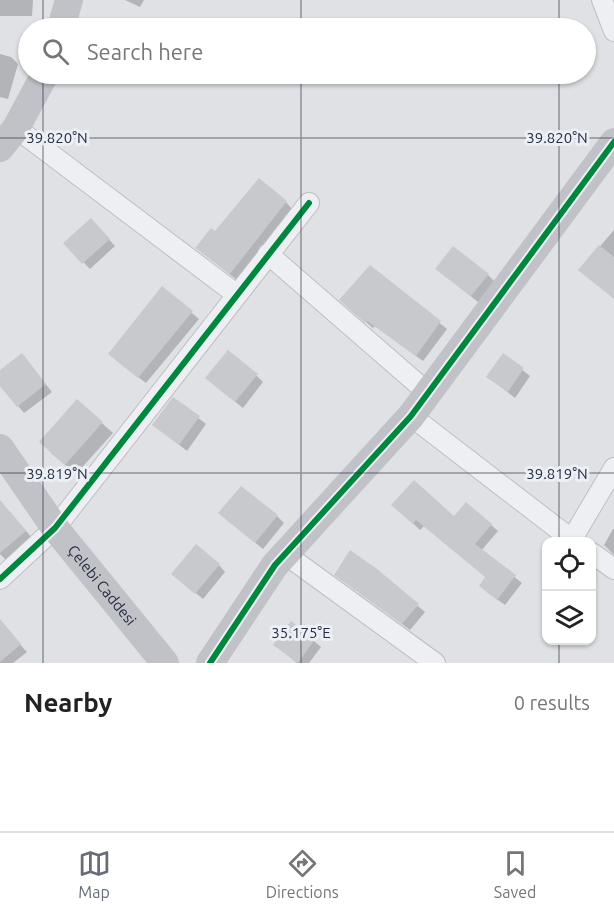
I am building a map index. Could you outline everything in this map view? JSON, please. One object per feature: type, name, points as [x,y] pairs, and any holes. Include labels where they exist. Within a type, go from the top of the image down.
[{"type":"street","points":[[64,18],[69,0]]},
{"type":"street","points":[[602,0],[614,31]]},
{"type":"street","points":[[39,84],[8,138],[57,157],[236,294]]},
{"type":"street","points":[[210,663],[285,554],[411,416],[614,142]]},
{"type":"street","points":[[0,579],[55,528],[309,202]]},
{"type":"street","points":[[268,254],[428,393]]},
{"type":"street","points":[[411,416],[570,537]]},
{"type":"street","name":"Çelebi Caddesi","points":[[0,448],[55,528],[165,663]]},
{"type":"street","points":[[576,537],[614,468]]},
{"type":"street","points":[[285,554],[435,663]]},
{"type":"street","points":[[596,556],[614,569]]},
{"type":"building","points":[[259,178],[287,201],[230,274],[195,248],[211,228],[215,231]]},
{"type":"building","points":[[91,218],[110,239],[82,264],[63,243]]},
{"type":"building","points":[[599,245],[614,257],[614,299],[578,270]]},
{"type":"building","points":[[453,246],[489,274],[471,296],[435,269]]},
{"type":"building","points":[[370,265],[441,321],[416,356],[367,321],[365,323],[339,300]]},
{"type":"building","points":[[162,286],[193,311],[138,378],[108,354]]},
{"type":"building","points":[[228,350],[258,374],[235,402],[205,378]]},
{"type":"building","points":[[22,353],[46,384],[17,407],[0,386],[0,370]]},
{"type":"building","points":[[503,353],[524,368],[508,392],[486,377]]},
{"type":"building","points":[[173,397],[200,416],[179,445],[152,425]]},
{"type":"building","points":[[77,399],[103,422],[65,465],[39,442]]},
{"type":"building","points":[[414,480],[454,516],[466,502],[492,524],[475,544],[516,575],[497,600],[479,586],[485,577],[416,520],[413,524],[391,505]]},
{"type":"building","points":[[241,486],[278,515],[255,543],[218,513]]},
{"type":"building","points":[[0,500],[26,531],[0,553]]},
{"type":"building","points":[[196,544],[220,564],[195,594],[171,574]]},
{"type":"building","points":[[350,550],[419,604],[402,624],[334,575]]},
{"type":"building","points":[[0,619],[21,644],[0,662]]},
{"type":"building","points":[[291,621],[315,639],[298,663],[273,645]]},
{"type":"cycle path","points":[[210,663],[275,565],[411,416],[614,142]]},
{"type":"cycle path","points":[[0,579],[55,528],[309,203]]}]
